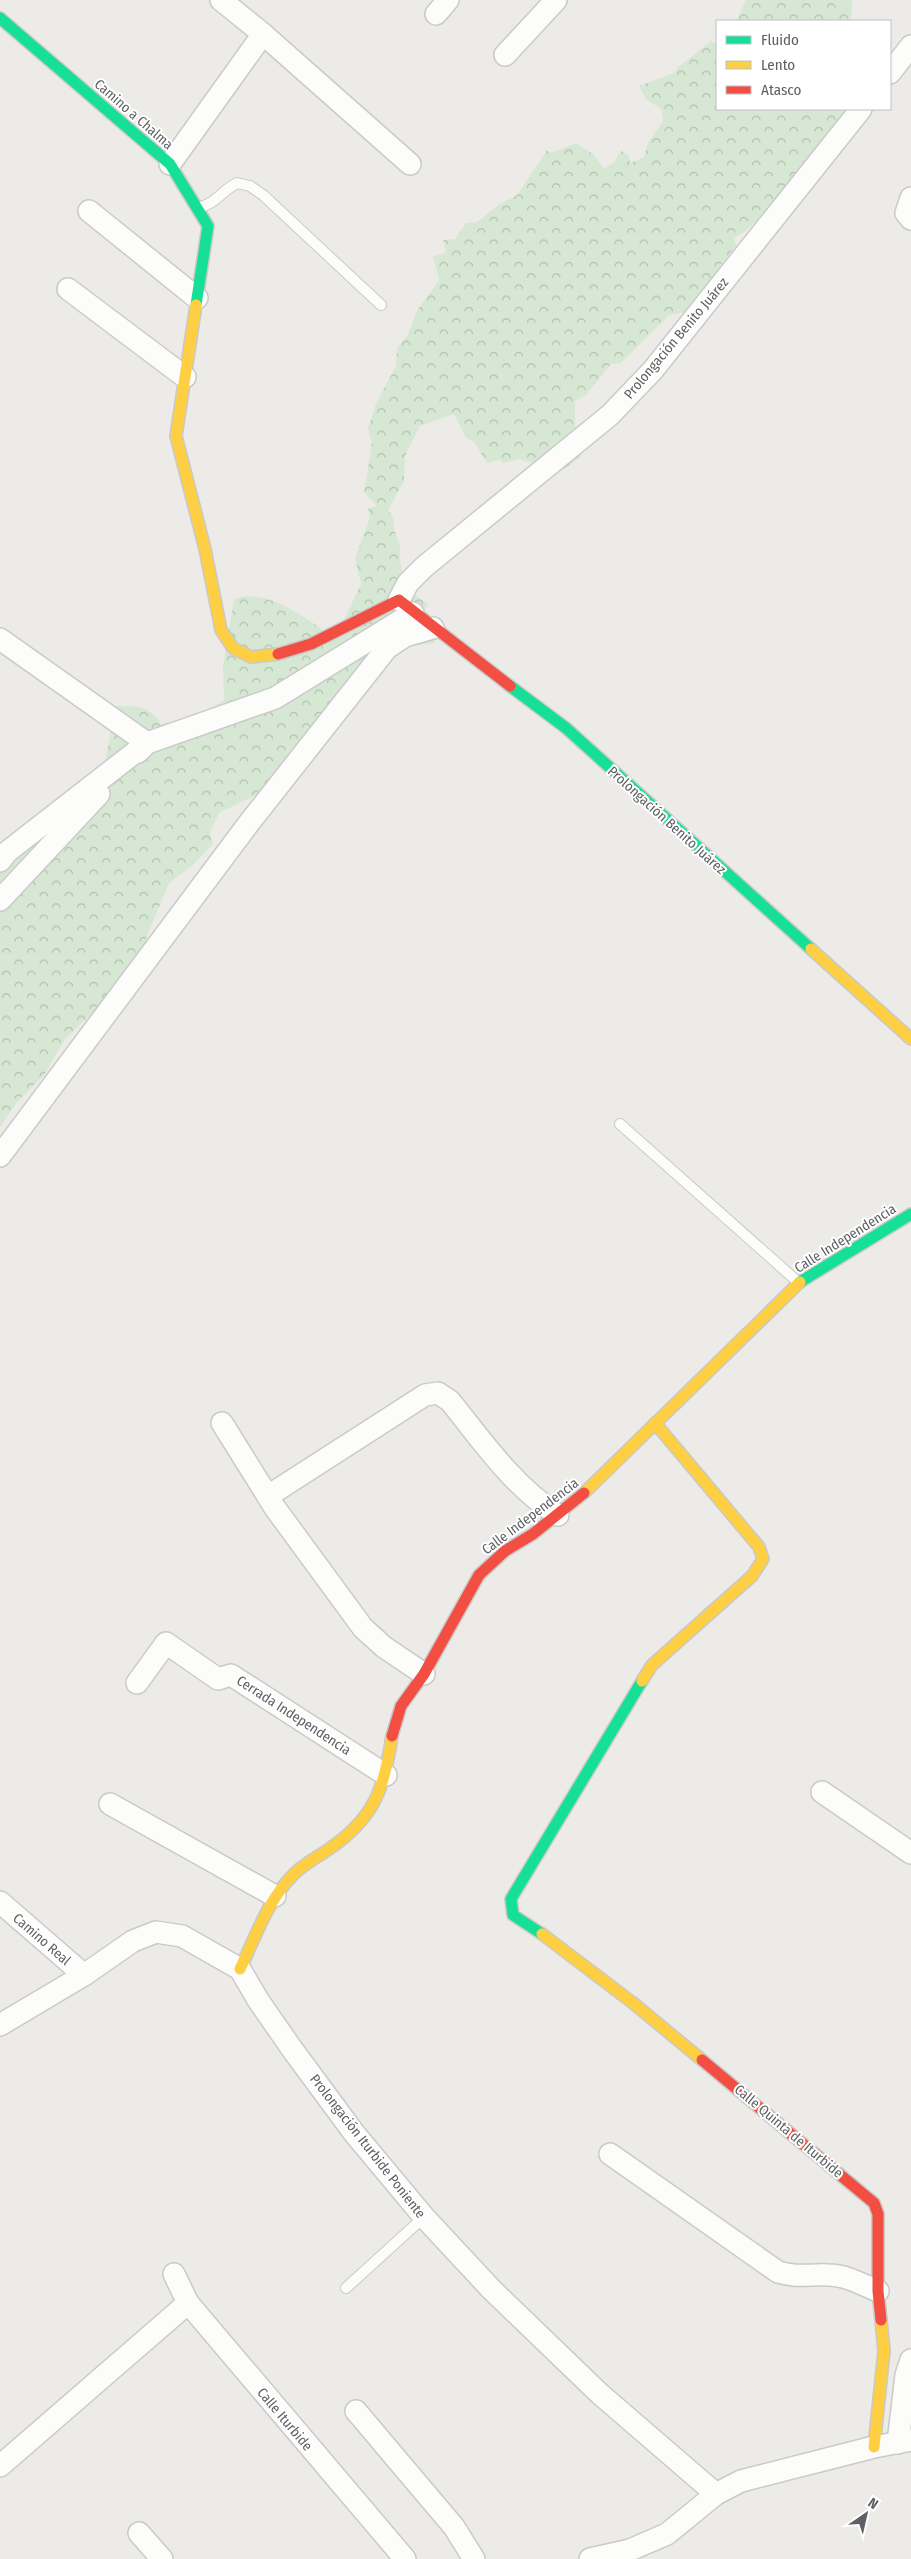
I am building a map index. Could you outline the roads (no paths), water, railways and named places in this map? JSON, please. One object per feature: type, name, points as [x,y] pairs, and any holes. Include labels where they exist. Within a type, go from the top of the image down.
[{"type":"street","points":[[220,0],[263,34],[410,164]]},
{"type":"street","points":[[505,55],[556,0]]},
{"type":"street","name":"Camino a Chalma","points":[[0,18],[170,164],[208,226],[176,436],[204,549],[221,630],[233,648],[251,656],[273,655],[311,644],[406,606]]},
{"type":"street","points":[[170,164],[263,34]]},
{"type":"street","points":[[891,72],[911,46]]},
{"type":"street","name":"Prolongación Benito Juárez","points":[[860,110],[653,370],[610,415],[424,567],[408,583],[406,606],[566,728],[911,1039]]},
{"type":"street","points":[[911,198],[906,213],[911,219]]},
{"type":"street","points":[[89,211],[197,298]]},
{"type":"street","points":[[68,290],[185,377]]},
{"type":"street","points":[[0,860],[7,852],[147,743],[275,698],[406,606]]},
{"type":"street","points":[[0,1156],[249,823],[387,648],[406,636],[434,628]]},
{"type":"street","points":[[0,639],[147,743]]},
{"type":"street","points":[[0,900],[147,743]]},
{"type":"street","name":"Calle Independencia","points":[[240,1969],[275,1896],[296,1872],[338,1843],[360,1823],[376,1800],[386,1775],[392,1735],[401,1706],[424,1674],[479,1575],[505,1551],[558,1516],[597,1484],[655,1423],[799,1283],[911,1214]]},
{"type":"street","points":[[268,1496],[425,1395],[438,1393],[450,1401],[514,1480],[536,1501],[558,1516]]},
{"type":"street","points":[[222,1423],[268,1496],[363,1628],[384,1648],[424,1674]]},
{"type":"street","name":"Calle Quinta de Iturbide","points":[[655,1423],[759,1547],[763,1559],[752,1576],[652,1665],[527,1871],[511,1899],[510,1908],[513,1915],[550,1939],[634,2003],[874,2203],[878,2214],[878,2291],[884,2351],[874,2447]]},
{"type":"street","name":"Cerrada Independencia","points":[[137,1683],[166,1643],[218,1679],[231,1675],[386,1775]]},
{"type":"street","points":[[822,1792],[911,1853]]},
{"type":"street","points":[[110,1804],[275,1896]]},
{"type":"street","name":"Camino Real","points":[[1,1906],[84,1975]]},
{"type":"street","points":[[0,2025],[84,1975],[133,1941],[156,1932],[182,1936],[240,1969]]},
{"type":"street","name":"Prolongación Iturbide Poniente","points":[[240,1969],[258,2000],[292,2049],[354,2133],[424,2217],[490,2289],[593,2387],[716,2494]]},
{"type":"street","points":[[610,2154],[778,2272],[795,2277],[831,2275],[851,2279],[878,2291]]},
{"type":"street","name":"Calle Iturbide","points":[[174,2274],[188,2303],[405,2559]]},
{"type":"street","points":[[0,2466],[188,2303]]},
{"type":"street","points":[[590,2559],[630,2550],[667,2534],[716,2494],[741,2481],[874,2447],[904,2442],[906,2375],[911,2360]]},
{"type":"street","points":[[356,2411],[454,2526],[474,2559]]},
{"type":"street","points":[[139,2533],[162,2559]]},
{"type":"lane","points":[[197,208],[211,204],[225,189],[237,183],[250,186],[263,195],[381,305]]},
{"type":"lane","points":[[620,1124],[799,1283]]},
{"type":"lane","points":[[346,2288],[424,2217]]}]
